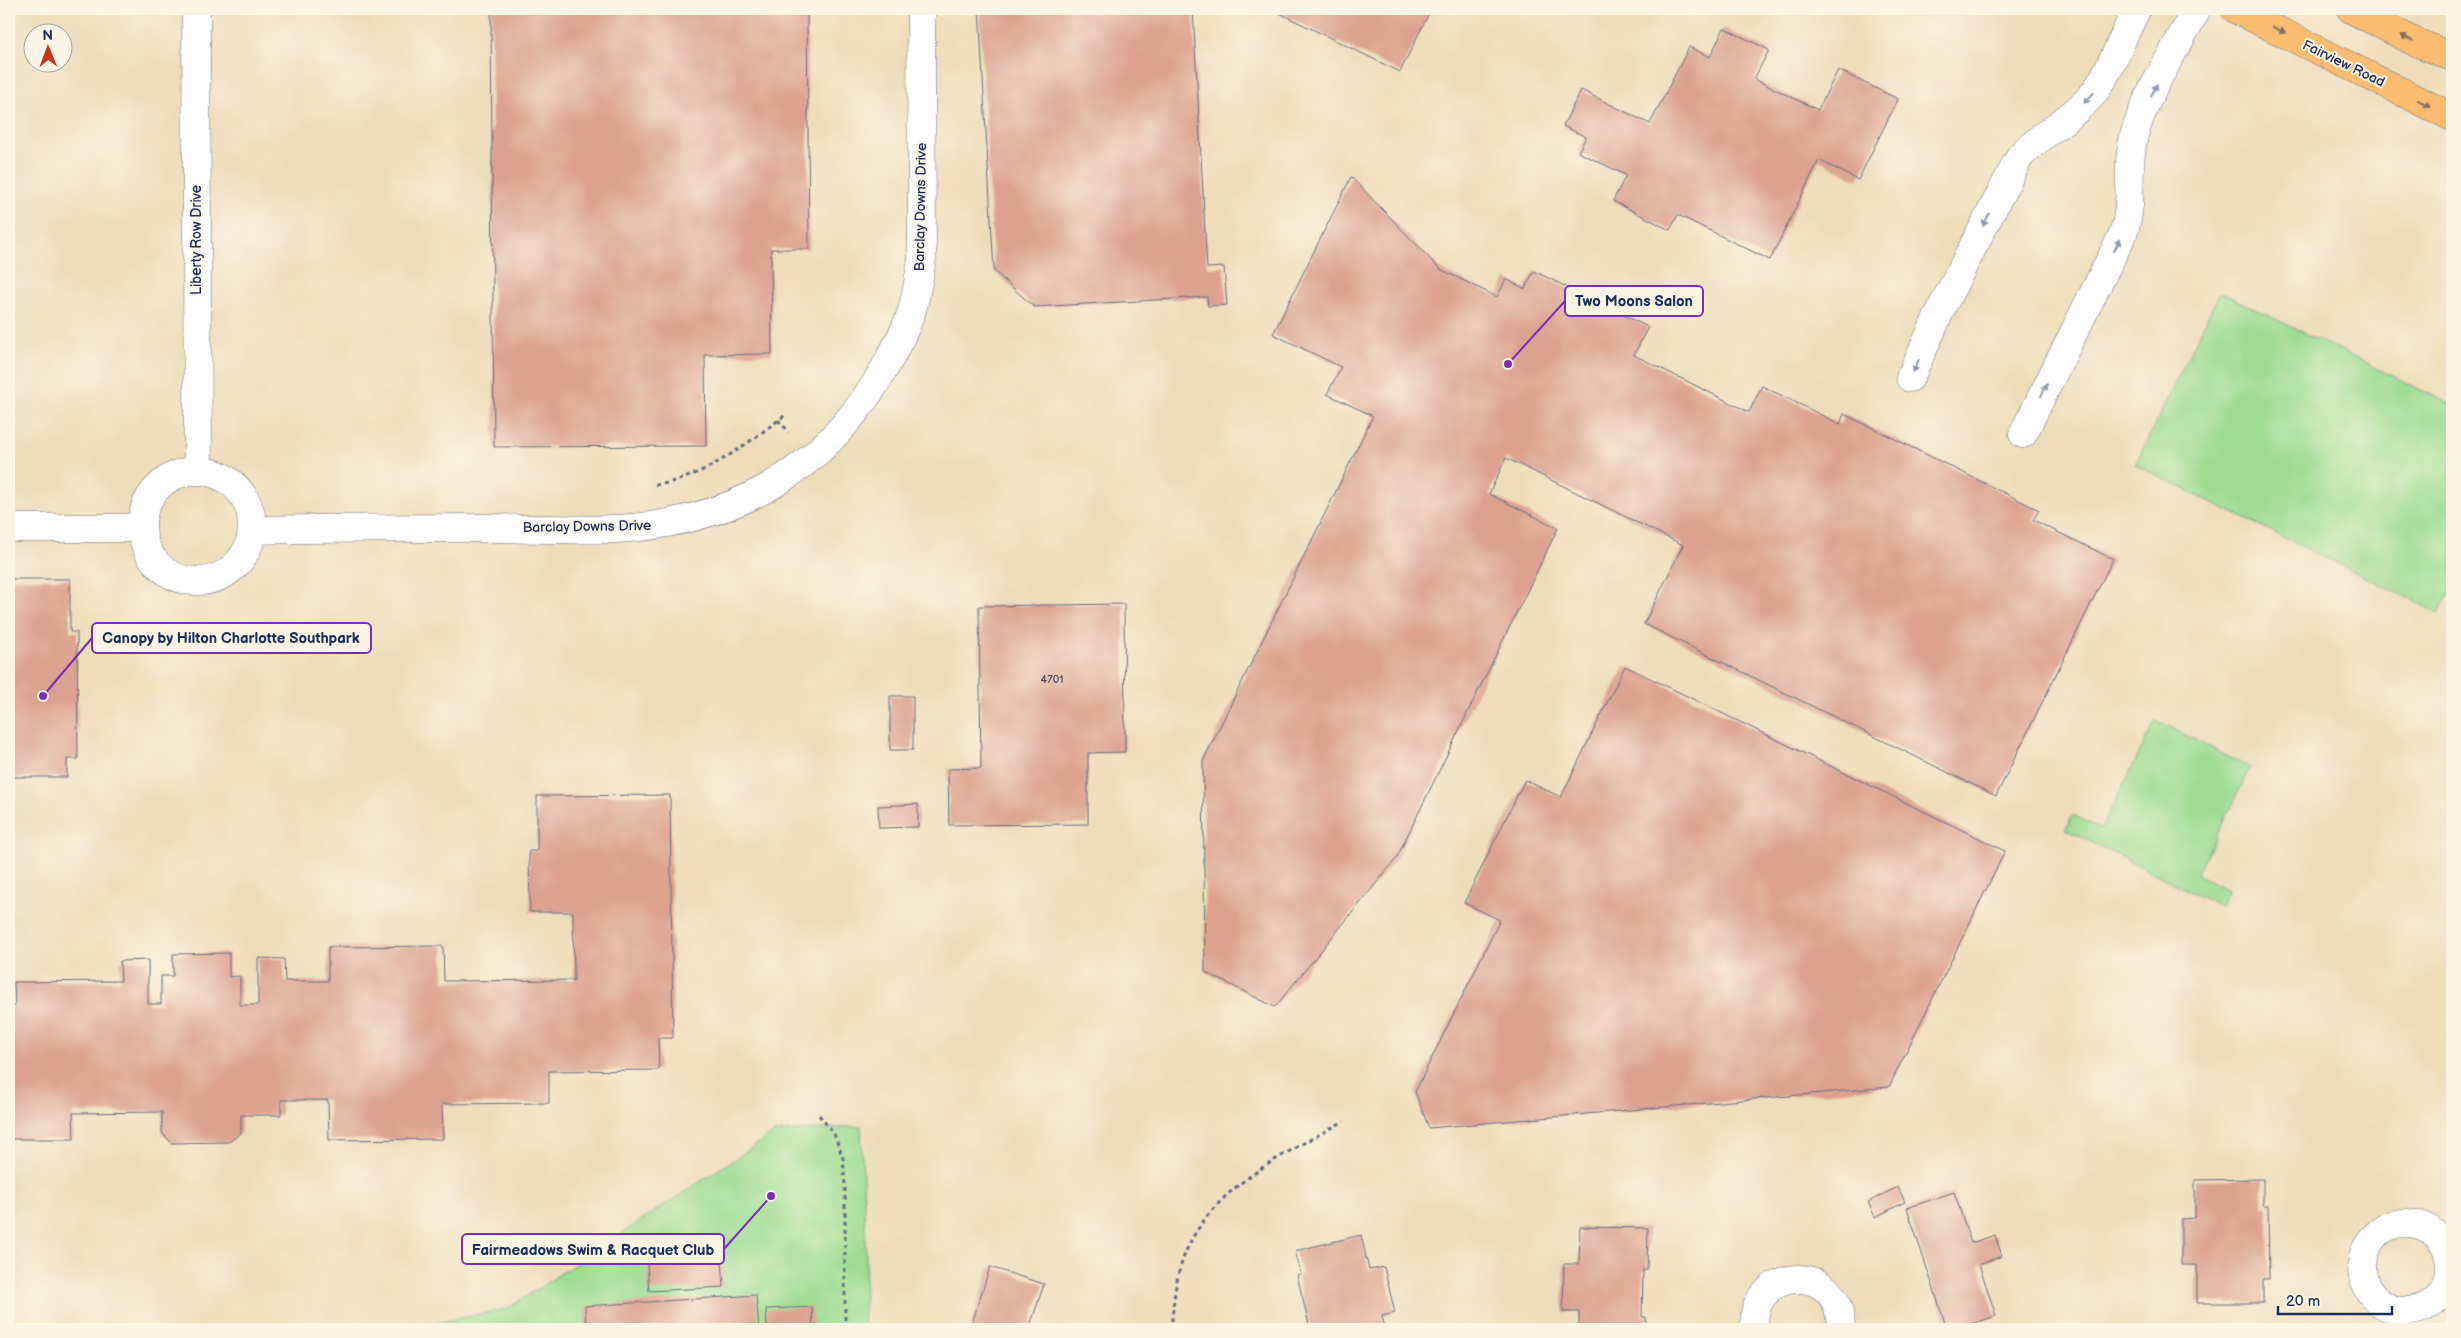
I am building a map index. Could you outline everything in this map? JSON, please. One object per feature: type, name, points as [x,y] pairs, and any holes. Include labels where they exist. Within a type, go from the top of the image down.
[{"type":"main road","name":"Fairview Road","points":[[2235,9],[2452,117]]},
{"type":"main road","points":[[2351,9],[2411,40],[2452,57]]},
{"type":"street","name":"Liberty Row Drive","points":[[196,9],[198,470]]},
{"type":"street","name":"Barclay Downs Drive","points":[[253,530],[604,528],[666,524],[707,514],[737,502],[795,471],[813,458],[848,424],[869,395],[904,331],[918,287],[922,259],[921,9]]},
{"type":"street","points":[[1910,378],[1943,306],[2016,163],[2031,145],[2078,109],[2093,94],[2137,9]]},
{"type":"street","points":[[2023,434],[2123,234],[2130,210],[2134,136],[2149,99],[2197,9]]},
{"type":"street","points":[[198,470],[216,473],[232,482],[244,495],[252,512],[253,530],[249,548],[239,564],[224,575],[206,581],[188,581],[170,575],[155,563],[145,547],[141,528],[144,511],[151,494],[164,481],[180,473],[198,470]]},
{"type":"street","points":[[9,528],[141,528]]},
{"type":"street","points":[[1755,1329],[1756,1309],[1762,1297],[1772,1287],[1798,1278],[1813,1281],[1826,1289],[1836,1300],[1841,1314],[1841,1329]]},
{"type":"path","points":[[655,485],[669,483],[702,471],[787,414]]},
{"type":"path","points":[[819,1115],[834,1134],[843,1158],[845,1186],[845,1329]]},
{"type":"path","points":[[1171,1329],[1174,1294],[1180,1270],[1188,1249],[1206,1218],[1230,1190],[1260,1167],[1344,1121]]},
{"type":"green space","points":[[2220,292],[2452,405],[2452,586],[2439,613],[2135,465]]},
{"type":"green space","points":[[2156,720],[2250,768],[2197,874],[2228,890],[2220,906],[2065,829],[2073,815],[2101,829]]},
{"type":"green space","points":[[861,1126],[866,1259],[863,1329],[405,1329],[507,1309],[774,1133]]},
{"type":"building","points":[[491,9],[807,9],[809,249],[771,249],[772,354],[705,355],[706,446],[494,447]]},
{"type":"building","points":[[979,9],[1193,9],[1207,268],[1224,267],[1227,305],[1208,306],[1207,297],[1034,307],[994,271]]},
{"type":"building","points":[[1271,9],[1431,9],[1400,72]]},
{"type":"building","points":[[1724,28],[1769,50],[1754,79],[1818,110],[1838,70],[1898,99],[1858,180],[1819,160],[1770,260],[1678,215],[1670,230],[1613,201],[1626,175],[1578,152],[1586,137],[1563,126],[1581,90],[1650,124],[1689,47],[1710,57]]},
{"type":"building","points":[[1351,177],[1440,269],[1497,297],[1506,279],[1525,289],[1534,271],[1648,327],[1634,355],[1749,412],[1762,386],[1840,424],[1844,414],[2039,510],[2033,520],[2113,559],[1996,796],[1644,624],[1683,545],[1506,458],[1489,494],[1558,528],[1396,859],[1275,1007],[1205,972],[1203,761],[1373,416],[1327,394],[1341,367],[1273,334]]},
{"type":"building","points":[[9,579],[70,579],[70,632],[77,632],[78,759],[67,759],[67,777],[9,777]]},
{"type":"building","points":[[1124,604],[1125,752],[1088,753],[1088,824],[949,825],[948,769],[981,768],[979,606]]},
{"type":"building","points":[[1625,666],[2005,851],[1889,1087],[1429,1128],[1415,1092],[1500,920],[1464,903],[1525,780],[1561,797]]},
{"type":"building","points":[[890,696],[913,696],[913,750],[890,750]]},
{"type":"building","points":[[670,795],[673,1038],[658,1038],[659,1070],[549,1071],[549,1103],[442,1104],[443,1139],[329,1140],[328,1100],[281,1100],[281,1115],[241,1115],[241,1133],[229,1142],[172,1143],[162,1133],[162,1112],[73,1113],[74,1139],[9,1139],[9,1006],[15,1006],[14,982],[121,981],[120,961],[148,960],[148,1004],[161,1004],[161,976],[173,976],[173,954],[229,953],[229,977],[240,976],[240,1005],[258,1005],[258,958],[284,959],[285,981],[328,981],[328,947],[443,946],[444,981],[574,980],[573,912],[530,912],[529,851],[537,851],[537,796]]},
{"type":"building","points":[[918,804],[918,827],[879,828],[878,806]]},
{"type":"building","points":[[2263,1179],[2263,1206],[2268,1206],[2269,1279],[2263,1279],[2263,1303],[2197,1303],[2197,1265],[2181,1265],[2181,1219],[2195,1218],[2195,1180]]},
{"type":"building","points":[[1898,1187],[1905,1202],[1875,1217],[1868,1202]]},
{"type":"building","points":[[1954,1192],[1971,1243],[1995,1235],[2002,1256],[1979,1264],[1996,1316],[1957,1329],[1947,1329],[1907,1208]]},
{"type":"building","points":[[1580,1227],[1648,1228],[1647,1270],[1643,1270],[1642,1317],[1646,1317],[1646,1329],[1579,1329],[1579,1312],[1563,1312],[1564,1264],[1579,1264]]},
{"type":"building","points":[[1361,1235],[1369,1270],[1384,1267],[1395,1313],[1382,1316],[1385,1329],[1310,1329],[1297,1275],[1301,1274],[1295,1251]]},
{"type":"building","points":[[721,1247],[724,1287],[649,1291],[646,1251]]},
{"type":"building","points":[[990,1267],[1044,1284],[1029,1329],[970,1329]]},
{"type":"building","points":[[756,1295],[759,1329],[586,1329],[585,1306]]},
{"type":"building","points":[[812,1307],[813,1329],[767,1329],[766,1309]]},
{"type":"place","name":"Two Moons Salon","points":[[1508,364]]},
{"type":"place","name":"Canopy by Hilton Charlotte Southpark","points":[[43,696]]},
{"type":"place","name":"Fairmeadows Swim & Racquet Club","points":[[771,1196]]}]
